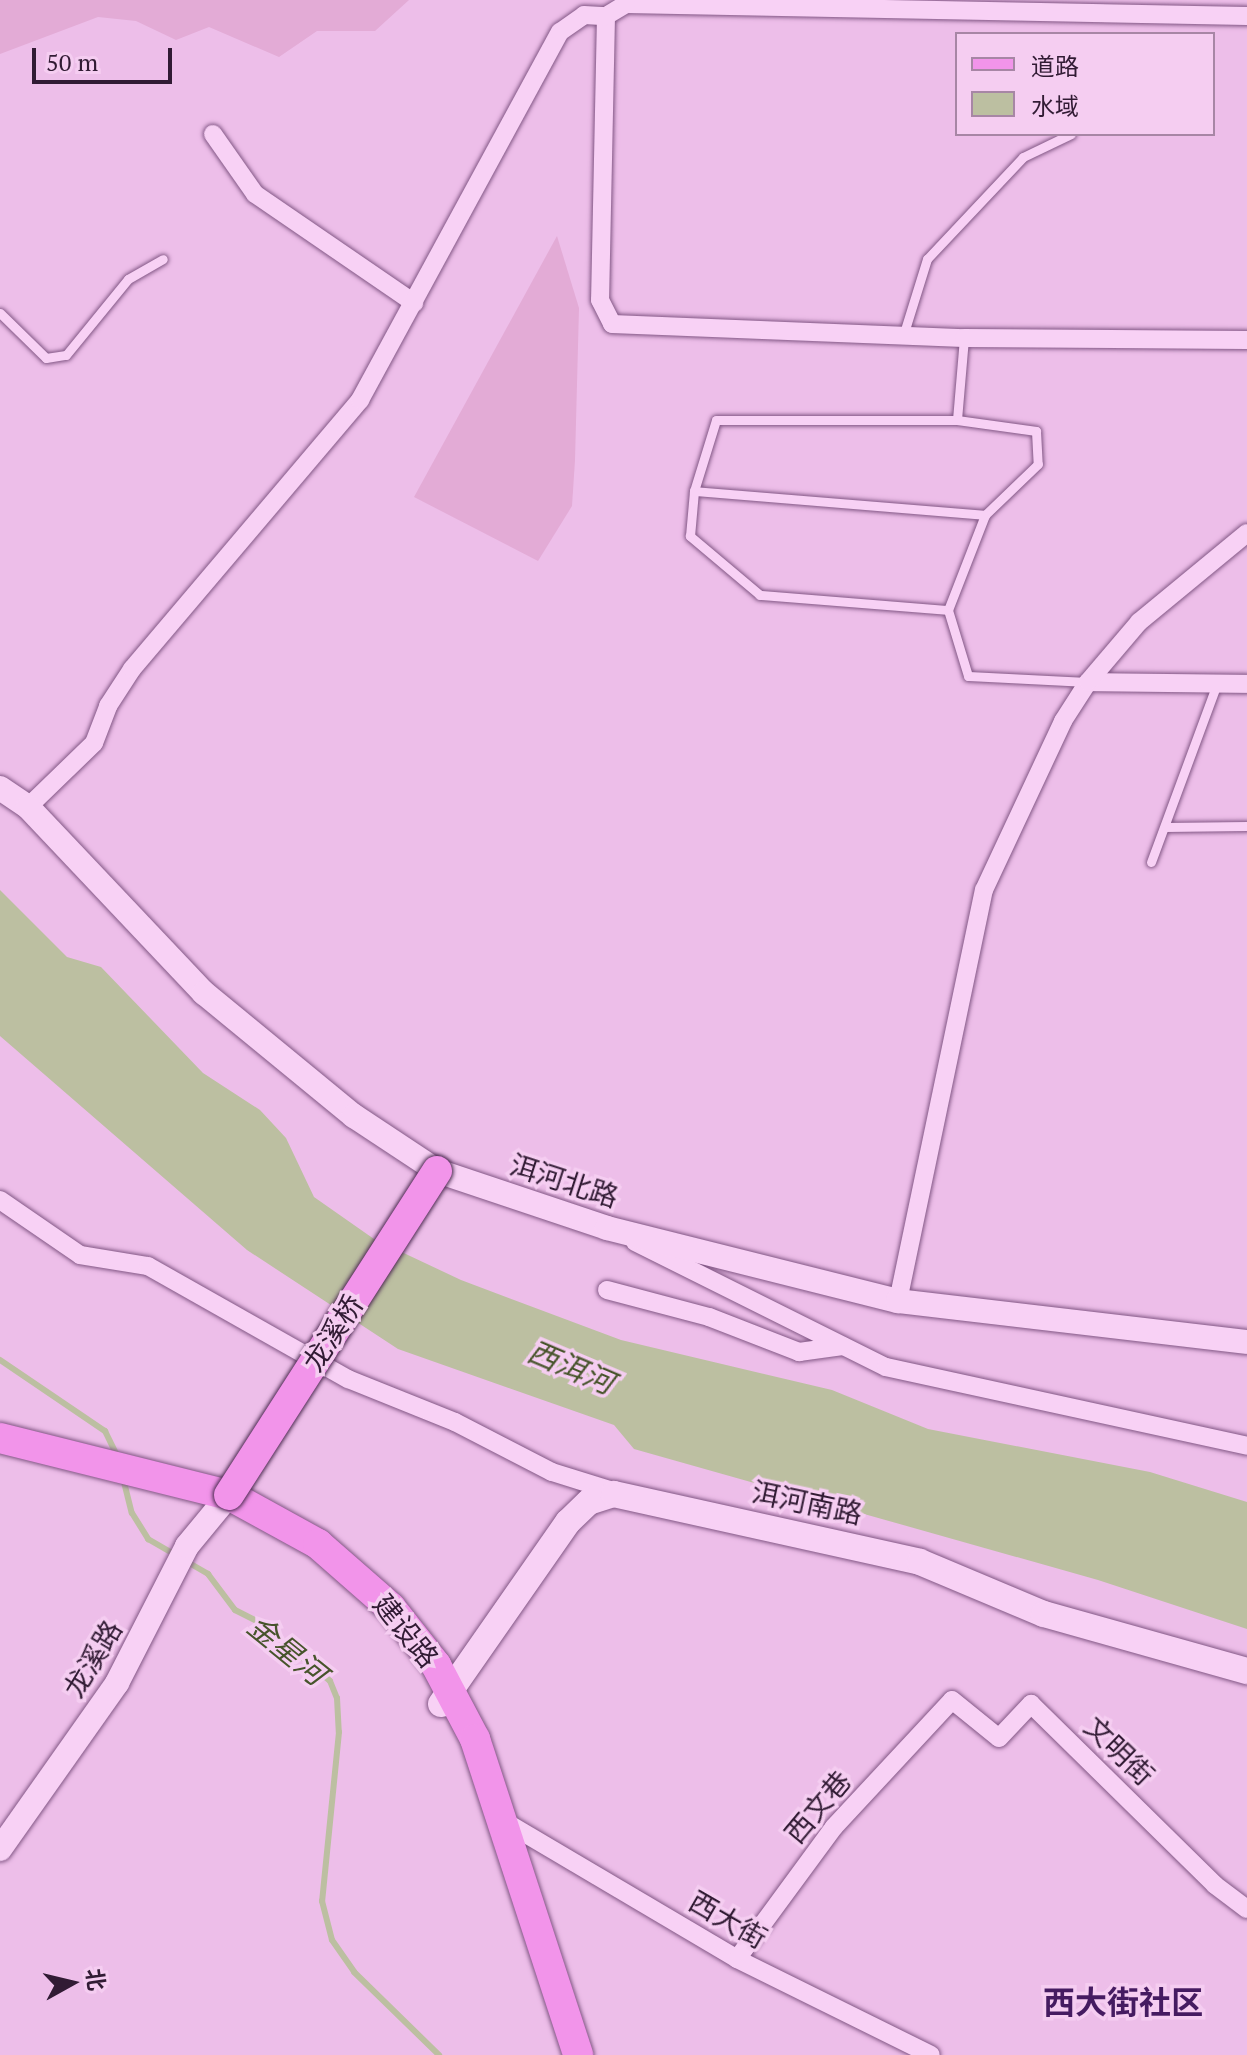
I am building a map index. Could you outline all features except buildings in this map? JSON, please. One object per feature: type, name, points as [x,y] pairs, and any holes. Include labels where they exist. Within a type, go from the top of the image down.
[{"type":"main road","name":"龙溪桥","points":[[224,1501],[437,1171]]},
{"type":"main road","name":"建设路","points":[[0,1438],[91,1468],[224,1501],[291,1527],[354,1572],[406,1626],[481,1753],[578,2055]]},
{"type":"main road","name":"建设路","points":[[0,1455],[91,1468]]},
{"type":"main road","name":"洱河南路","points":[[446,1697],[576,1512],[601,1496],[625,1495],[920,1562],[1044,1614],[1247,1671]]},
{"type":"main road","name":"建设路","points":[[446,1697],[563,2055]]},
{"type":"street","points":[[28,807],[94,743],[108,706],[132,669],[360,400],[560,32],[584,15],[606,16],[626,4],[1247,16]]},
{"type":"street","points":[[606,16],[600,300],[612,324],[964,338],[1247,340]]},
{"type":"street","points":[[213,134],[255,194],[414,303]]},
{"type":"street","points":[[898,1301],[984,890],[1063,721],[1088,682],[1139,622],[1247,533]]},
{"type":"street","points":[[1088,682],[1247,684]]},
{"type":"street","name":"洱河北路","points":[[0,788],[28,807],[204,993],[354,1116],[437,1171],[607,1228],[898,1301],[1247,1342]]},
{"type":"street","points":[[0,1200],[80,1255],[148,1266],[348,1379],[455,1422],[552,1472],[625,1495]]},
{"type":"street","points":[[607,1228],[886,1367],[963,1387],[1247,1446]]},
{"type":"street","points":[[607,1290],[709,1317],[799,1352],[843,1346]]},
{"type":"street","name":"龙溪路","points":[[0,1849],[117,1683],[187,1546],[224,1501]]},
{"type":"street","name":"文明街","points":[[952,1700],[999,1738],[1031,1704],[1215,1885],[1247,1909]]},
{"type":"street","name":"西文巷","points":[[737,1959],[834,1827],[952,1700]]},
{"type":"street","name":"西大街","points":[[504,1821],[737,1959],[931,2055]]},
{"type":"lane","points":[[903,336],[927,259],[1023,157],[1067,136]]},
{"type":"lane","points":[[0,313],[46,358],[66,355],[128,279],[163,259]]},
{"type":"lane","points":[[957,420],[964,338]]},
{"type":"lane","points":[[948,610],[760,595],[690,536],[694,491],[716,420],[957,420],[1036,431],[1038,464],[985,515],[948,610],[968,676],[1088,682]]},
{"type":"lane","points":[[694,491],[985,515]]},
{"type":"lane","points":[[1151,862],[1217,684]]},
{"type":"lane","points":[[1165,827],[1247,826]]},
{"type":"shaded area","points":[[0,0],[409,0],[375,31],[317,31],[279,57],[209,27],[176,40],[136,21],[98,17],[0,54]]},
{"type":"shaded area","points":[[557,236],[579,308],[575,460],[572,506],[538,561],[414,497]]},
{"type":"water","name":"西洱河","points":[[0,890],[67,957],[101,967],[203,1073],[260,1110],[286,1138],[314,1197],[374,1239],[461,1280],[621,1340],[832,1390],[928,1429],[1150,1472],[1247,1502],[1247,1629],[1098,1580],[634,1449],[614,1425],[398,1349],[247,1250],[0,1036]]},
{"type":"waterway","name":"金星河","points":[[0,1360],[105,1431],[117,1456]]},
{"type":"waterway","name":"金星河","points":[[123,1478],[132,1513],[148,1539],[174,1554]]},
{"type":"waterway","name":"金星河","points":[[184,1560],[208,1574],[235,1610],[261,1623],[330,1681],[337,1698],[339,1732],[322,1901],[332,1940],[354,1972],[439,2055]]},
{"type":"district","name":"西大街社区","points":[[1123,2002]]}]
